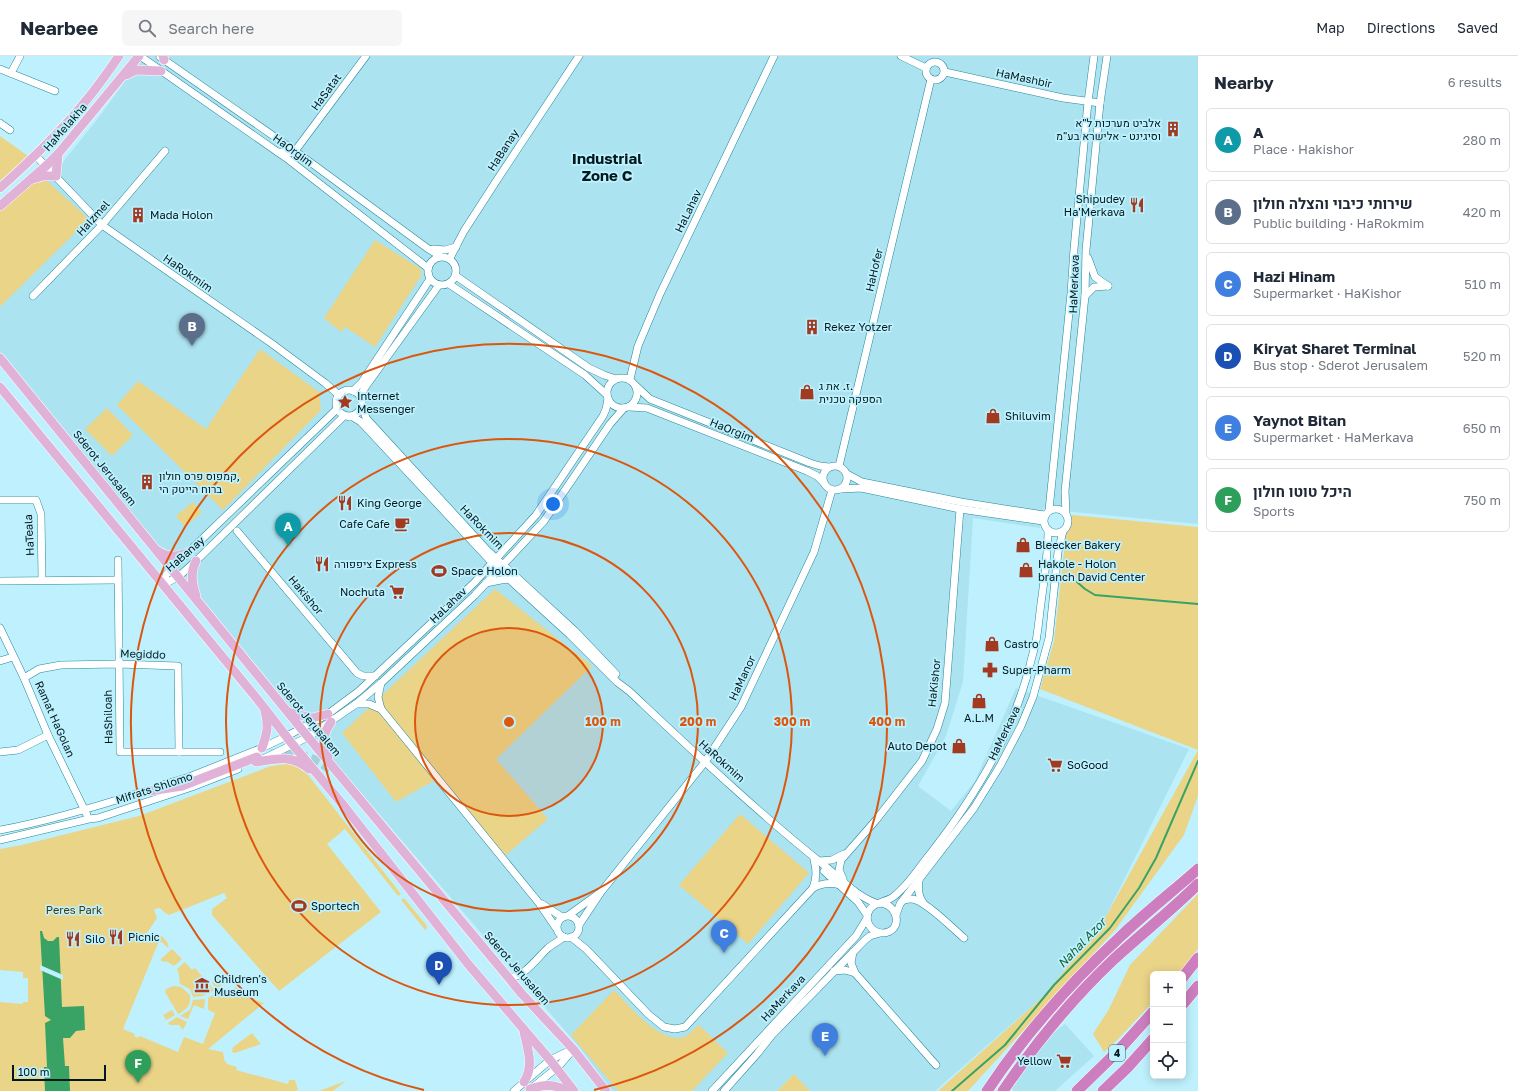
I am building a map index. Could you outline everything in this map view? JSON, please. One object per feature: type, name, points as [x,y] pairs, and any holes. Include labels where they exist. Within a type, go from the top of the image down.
[{"type":"highway","points":[[988,1089],[1040,1019],[1068,988],[1120,936],[1198,869]]},
{"type":"highway","points":[[1003,1091],[1031,1052],[1070,1005],[1112,961],[1198,884]]},
{"type":"highway","points":[[1186,974],[1198,958]]},
{"type":"highway","points":[[1186,1000],[1198,986]]},
{"type":"highway","name":"4","points":[[1077,1091],[1118,1051],[1150,1015]]},
{"type":"highway","name":"4","points":[[1104,1091],[1128,1068],[1150,1042]]},
{"type":"main road","name":"HaMelakha","points":[[0,188],[36,156],[84,102],[119,56]]},
{"type":"main road","name":"HaMelakha","points":[[0,206],[58,154],[140,56]]},
{"type":"main road","points":[[123,77],[136,70],[161,71]]},
{"type":"main road","points":[[30,180],[43,176],[56,176],[58,154]]},
{"type":"main road","name":"Sderot Jerusalem","points":[[0,358],[337,774],[522,994],[573,1049],[606,1091]]},
{"type":"main road","points":[[0,387],[164,584],[293,745],[324,781],[468,964],[574,1091]]},
{"type":"main road","points":[[154,548],[167,556],[174,557],[189,552]]},
{"type":"main road","points":[[196,561],[192,575],[193,586],[199,603]]},
{"type":"main road","points":[[258,700],[265,712],[268,722],[268,731],[262,748]]},
{"type":"main road","points":[[288,712],[312,718],[329,718],[323,740],[326,752],[337,774]]},
{"type":"main road","points":[[143,792],[182,786],[256,759],[291,759],[304,765],[324,781]]},
{"type":"main road","points":[[524,1031],[530,1063],[527,1087],[549,1085],[560,1087],[568,1091]]},
{"type":"street","points":[[11,73],[20,56]]},
{"type":"street","name":"HaOrgim","points":[[140,56],[278,152],[428,268]]},
{"type":"street","name":"HaSatat","points":[[295,151],[366,56]]},
{"type":"street","name":"HaBanay","points":[[450,258],[495,183],[579,56]]},
{"type":"street","name":"HaLahav","points":[[630,379],[638,346],[660,294],[774,56]]},
{"type":"street","points":[[901,56],[926,68]]},
{"type":"street","name":"HaMerkava","points":[[1045,516],[1072,293],[1074,249],[1088,102],[1094,56]]},
{"type":"street","name":"HaMerkava","points":[[1066,514],[1065,491],[1085,296],[1086,250],[1100,103],[1107,56]]},
{"type":"street","name":"HaOrgim","points":[[162,57],[295,151],[426,248],[440,256]]},
{"type":"street","points":[[937,59],[944,66],[945,72],[940,79],[931,79],[926,74],[926,68],[930,63],[937,59]]},
{"type":"street","points":[[0,69],[55,91]]},
{"type":"street","name":"HaMashbir","points":[[945,72],[1063,98],[1100,103]]},
{"type":"street","name":"HaHofer","points":[[839,466],[931,79]]},
{"type":"street","points":[[0,123],[10,130]]},
{"type":"street","points":[[288,146],[304,140]]},
{"type":"street","name":"HaIzmel","points":[[34,296],[102,225],[165,151]]},
{"type":"street","points":[[278,152],[290,153],[295,151]]},
{"type":"street","name":"HaRokmim","points":[[36,156],[102,225],[271,343],[339,395]]},
{"type":"street","points":[[426,248],[445,250],[456,247]]},
{"type":"street","points":[[1085,296],[1094,287],[1108,286],[1095,277],[1086,250]]},
{"type":"street","points":[[353,391],[362,382],[430,279],[428,268],[432,260],[440,256],[450,258],[456,266],[456,276],[449,284]]},
{"type":"street","points":[[456,276],[589,368],[616,379]]},
{"type":"street","points":[[430,279],[439,285],[449,284],[585,375],[598,386],[613,405],[626,407],[637,398],[638,394],[636,386],[630,379],[620,377],[610,383],[607,397]]},
{"type":"street","points":[[362,402],[357,392],[345,391],[339,395],[336,402],[337,408],[346,416],[353,416],[360,412],[366,386],[439,285]]},
{"type":"street","name":"HaOrgim","points":[[636,386],[650,399],[810,463],[830,467]]},
{"type":"street","name":"HaLahav","points":[[308,738],[481,576],[541,509],[603,416],[607,397]]},
{"type":"street","name":"HaRokmim","points":[[362,402],[366,418],[486,552]]},
{"type":"street","name":"HaOrgim","points":[[626,407],[646,408],[807,471],[817,476],[824,483]]},
{"type":"street","name":"HaLahav","points":[[302,729],[329,718],[356,704],[381,683],[486,584],[544,521],[610,424],[626,407]]},
{"type":"street","name":"HaBanay","points":[[164,584],[166,575],[171,568],[337,408]]},
{"type":"street","name":"HaRokmim","points":[[346,416],[354,417],[361,422],[511,577],[575,631],[620,678],[629,691],[705,762],[842,883],[864,898],[880,903]]},
{"type":"street","name":"HaBanay","points":[[164,584],[178,577],[196,561],[346,416]]},
{"type":"street","points":[[841,489],[848,480],[845,470],[839,466],[830,467],[824,474],[824,483],[829,489],[832,490],[861,488],[960,508],[1045,516],[1058,508],[1066,514],[1068,523],[1063,531],[1055,533],[1048,530],[1045,516]]},
{"type":"street","points":[[847,474],[862,482],[961,502],[1045,516]]},
{"type":"street","name":"HaManor","points":[[521,974],[549,947],[573,933],[601,892],[705,762],[740,707],[799,586],[814,552],[832,490]]},
{"type":"street","name":"HaTeala","points":[[0,500],[36,500],[41,514],[42,580]]},
{"type":"street","name":"HaKishor","points":[[842,883],[839,865],[846,853],[876,820],[922,761],[937,729],[945,703],[960,508]]},
{"type":"street","points":[[227,531],[237,531],[238,520]]},
{"type":"street","name":"HaMerkava","points":[[880,903],[895,896],[907,883],[965,808],[995,758],[1007,733],[1023,693],[1037,636],[1048,551],[1048,530]]},
{"type":"street","name":"Hakishor","points":[[237,531],[358,673]]},
{"type":"street","name":"HaMerkava","points":[[896,915],[898,908],[990,785],[1010,749],[1027,712],[1033,697],[1049,638],[1058,552],[1063,531]]},
{"type":"street","points":[[481,576],[486,567],[486,552],[499,553],[505,550]]},
{"type":"street","points":[[486,584],[511,577],[510,568],[513,555]]},
{"type":"street","name":"HaShiloah","points":[[118,560],[120,752],[220,752]]},
{"type":"street","points":[[0,580],[118,580]]},
{"type":"street","name":"Ramat HaGolan","points":[[0,628],[24,678],[48,735],[86,810],[89,819]]},
{"type":"street","points":[[0,661],[13,657]]},
{"type":"street","name":"Megiddo","points":[[24,678],[40,669],[50,666],[118,664],[178,666],[179,752]]},
{"type":"street","points":[[358,673],[363,676],[374,676]]},
{"type":"street","points":[[358,673],[359,691]]},
{"type":"street","points":[[381,683],[378,697],[381,709],[539,903],[557,929],[573,933],[586,949],[643,1008],[664,1026],[676,1029],[685,1027],[813,888],[816,880],[817,861]]},
{"type":"street","points":[[356,704],[369,704],[381,709]]},
{"type":"street","name":"Mifrats Shlomo","points":[[0,830],[86,810],[189,777],[262,748],[302,729]]},
{"type":"street","points":[[0,752],[18,750],[48,735]]},
{"type":"street","name":"Mifrats Shlomo","points":[[0,840],[98,818],[192,787],[308,738]]},
{"type":"street","name":"HaKishor","points":[[817,861],[832,860],[846,853]]},
{"type":"street","points":[[919,880],[919,897],[924,904]]},
{"type":"street","points":[[813,888],[824,883],[842,883]]},
{"type":"street","name":"HaRokmim","points":[[842,883],[859,904],[867,917]]},
{"type":"street","name":"HaManor","points":[[549,947],[557,929],[558,921],[601,892]]},
{"type":"street","points":[[904,900],[910,898],[924,904],[964,938]]},
{"type":"street","points":[[539,903],[566,916],[576,919],[573,933]]},
{"type":"street","points":[[880,903],[891,907],[896,915],[893,928],[889,931],[880,933],[872,929],[869,925],[867,917],[872,907],[880,903]]},
{"type":"street","name":"HaMerkava","points":[[712,1091],[856,936],[867,917]]},
{"type":"street","name":"HaMerkava","points":[[724,1091],[772,1035],[834,971],[870,936],[880,933]]},
{"type":"street","points":[[853,952],[851,963],[855,973],[936,1064]]},
{"type":"street","points":[[834,971],[844,970],[855,973]]},
{"type":"street","points":[[508,977],[515,977],[521,974]]},
{"type":"street","points":[[521,974],[519,984],[522,994]]},
{"type":"street","points":[[514,1091],[527,1087],[573,1049]]},
{"type":"shaded area","points":[[143,56],[1198,56],[1198,524],[1043,509],[1040,528],[973,518],[963,682],[946,736],[918,786],[951,811],[975,781],[1016,688],[1189,749],[1104,920],[1046,994],[935,1091],[810,1091],[794,1074],[777,1091],[612,1091],[580,1048],[290,710],[0,352],[0,217],[59,167],[99,117]]},
{"type":"shaded area","points":[[40,931],[42,931],[44,938],[48,941],[53,941],[59,937],[62,1007],[84,1006],[85,1030],[76,1031],[70,1038],[63,1038],[65,1066],[69,1066],[70,1091],[45,1091],[44,1067],[47,1067],[45,1023],[51,1020],[45,1016]]},
{"type":"shaded area","points":[[1065,1024],[1094,1056],[1055,1091],[1014,1091],[1010,1087],[1048,1037]]},
{"type":"green space","points":[[0,136],[28,156],[0,181]]},
{"type":"green space","points":[[47,181],[89,219],[0,307],[0,210],[30,183]]},
{"type":"green space","points":[[375,240],[421,269],[421,276],[375,347],[345,327],[341,332],[324,318]]},
{"type":"green space","points":[[260,349],[319,392],[321,410],[223,510],[117,405],[138,381],[206,429]]},
{"type":"green space","points":[[107,408],[133,435],[112,456],[85,429]]},
{"type":"green space","points":[[193,502],[202,512],[185,527],[176,516]]},
{"type":"green space","points":[[1072,515],[1198,527],[1198,750],[1040,689],[1054,641],[1066,534]]},
{"type":"green space","points":[[495,589],[592,666],[496,759],[548,819],[506,855],[435,780],[396,802],[342,733]]},
{"type":"green space","points":[[1198,750],[1198,796],[1184,835],[1115,930],[968,1091],[938,1091],[1046,994],[1104,920]]},
{"type":"green space","name":"Peres Park","points":[[288,764],[296,766],[308,775],[401,894],[398,896],[345,829],[327,844],[381,912],[279,991],[212,915],[212,909],[227,898],[224,893],[169,915],[160,908],[154,909],[157,918],[143,939],[159,941],[123,1029],[135,1034],[134,1036],[138,1038],[140,1036],[178,1052],[184,1037],[203,1044],[215,1013],[208,1010],[208,998],[221,990],[232,990],[236,987],[244,996],[264,1003],[208,1049],[223,1052],[224,1059],[227,1064],[237,1067],[236,1070],[288,1084],[289,1080],[295,1080],[298,1090],[0,1091],[0,1002],[23,1004],[23,1002],[28,1002],[28,978],[23,978],[23,972],[0,970],[0,849],[139,816],[271,766]]},
{"type":"green space","points":[[740,814],[809,873],[748,944],[679,885]]},
{"type":"green space","points":[[1198,894],[1198,949],[1180,971],[1150,971],[1150,1005],[1104,1052],[1093,1034],[1109,1009],[1130,965]]},
{"type":"green space","points":[[404,898],[427,926],[426,931],[401,900]]},
{"type":"green space","points":[[161,935],[167,943],[168,948],[163,943],[159,941]]},
{"type":"green space","points":[[172,949],[182,959],[174,966],[168,962],[161,961],[161,959]]},
{"type":"green space","points":[[185,962],[192,970],[195,968],[214,990],[213,991],[202,996],[193,997],[190,989],[180,984],[177,969]]},
{"type":"green space","points":[[220,977],[221,986],[216,988],[212,983]]},
{"type":"green space","points":[[173,986],[181,987],[190,995],[188,1007],[178,1014],[165,992],[166,989]]},
{"type":"green space","points":[[614,990],[645,1022],[665,1035],[675,1038],[684,1037],[699,1025],[728,1053],[692,1091],[618,1091],[571,1035]]},
{"type":"green space","points":[[205,999],[204,1009],[194,1005],[188,1019],[180,1016],[190,1010],[193,1000]]},
{"type":"green space","points":[[172,1010],[175,1015],[166,1020],[163,1015]]},
{"type":"green space","points":[[177,1017],[187,1022],[183,1030],[179,1025],[170,1025],[168,1023]]},
{"type":"green space","points":[[252,1033],[261,1044],[235,1053],[232,1052],[233,1047]]},
{"type":"green space","points":[[794,1074],[810,1091],[777,1091]]},
{"type":"green space","points":[[346,1081],[333,1091],[319,1091]]},
{"type":"pier","points":[[40,965],[63,975],[63,980],[40,970]]},
{"type":"waterway","points":[[1077,582],[1095,595],[1198,604]]},
{"type":"waterway","name":"Nahal Azor","points":[[952,1091],[1005,1045],[1054,985],[1110,928],[1139,888],[1156,858],[1198,761]]},
{"type":"tunnel","points":[[271,754],[304,756],[319,762],[333,772]]},
{"type":"place","name":"אלביט מערכות ל\"א וסיגינט - אלישרא בע\"מ","points":[[1173,129]]},
{"type":"place","name":"Shipudey Ha'Merkava","points":[[1137,205]]},
{"type":"place","name":"Mada Holon","points":[[138,215]]},
{"type":"place","name":"Rekez Yotzer","points":[[812,327]]},
{"type":"place","name":"שירותי כיבוי והצלה חולון","points":[[192,346]]},
{"type":"place","name":"ז. את ג. הספקה טכנית","points":[[807,392]]},
{"type":"place","name":"Internet Messenger","points":[[345,402]]},
{"type":"place","name":"Shiluvim","points":[[993,416]]},
{"type":"place","name":"קמפוס פרס חולון, ברוח הייטק הי","points":[[147,482]]},
{"type":"place","name":"King George","points":[[345,503]]},
{"type":"place","name":"Cafe Cafe","points":[[402,524]]},
{"type":"place","name":"Bleecker Bakery","points":[[1023,545]]},
{"type":"place","name":"A","points":[[288,546]]},
{"type":"place","name":"ציפפורה Express","points":[[322,564]]},
{"type":"place","name":"Hakole - Holon branch David Center","points":[[1026,570]]},
{"type":"place","name":"Space Holon","points":[[439,571]]},
{"type":"place","name":"Nochuta","points":[[397,592]]},
{"type":"place","name":"Castro","points":[[992,644]]},
{"type":"place","name":"Super-Pharm","points":[[990,670]]},
{"type":"place","name":"A.L.M","points":[[979,701]]},
{"type":"place","name":"Auto Depot","points":[[959,746]]},
{"type":"place","name":"SoGood","points":[[1055,765]]},
{"type":"place","name":"Sportech","points":[[299,906]]},
{"type":"place","name":"Picnic","points":[[116,937]]},
{"type":"place","name":"Silo","points":[[73,939]]},
{"type":"place","name":"Hazi Hinam","points":[[724,953]]},
{"type":"place","name":"Children's Museum","points":[[202,985]]},
{"type":"place","name":"Kiryat Sharet Terminal","points":[[439,985]]},
{"type":"place","name":"Yaynot Bitan","points":[[825,1056]]},
{"type":"place","name":"Yellow","points":[[1064,1061]]},
{"type":"place","name":"היכל טוטו חולון","points":[[138,1083]]},
{"type":"district","name":"Industrial Zone C","points":[[607,168]]}]
